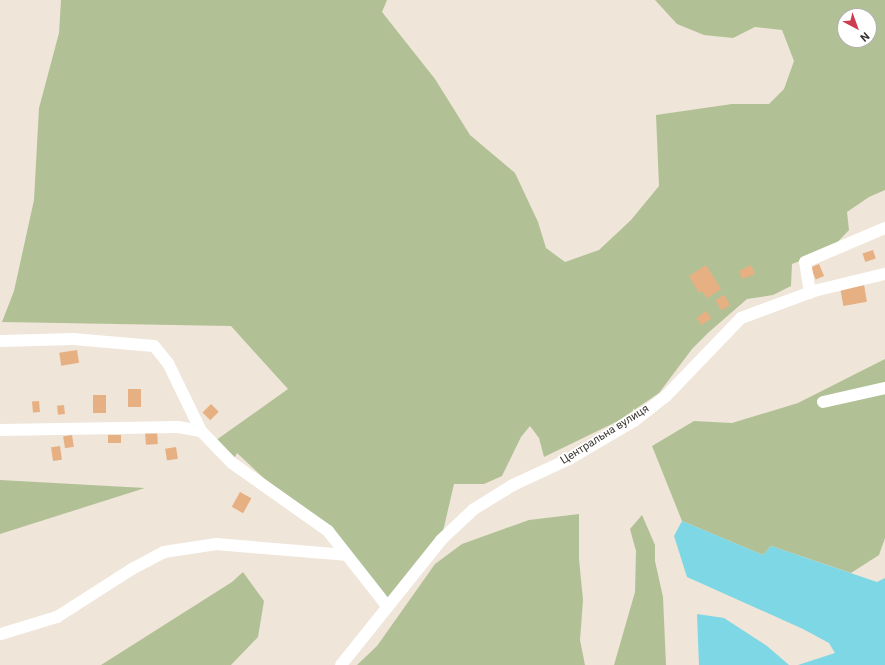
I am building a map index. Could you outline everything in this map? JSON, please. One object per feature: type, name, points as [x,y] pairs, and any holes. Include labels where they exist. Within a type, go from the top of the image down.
[{"type":"street","points":[[810,292],[806,262],[885,228]]},
{"type":"street","name":"Центральна вулиця","points":[[341,665],[441,540],[474,509],[513,485],[569,459],[634,421],[666,396],[741,318],[810,292],[885,274]]},
{"type":"street","points":[[0,341],[73,339],[154,346],[168,363],[201,431],[232,463],[328,531],[387,606]]},
{"type":"street","points":[[823,402],[885,388]]},
{"type":"street","points":[[0,430],[171,427],[201,431]]},
{"type":"street","points":[[2,634],[56,617],[132,569],[164,552],[216,544],[346,555]]},
{"type":"green space","points":[[61,0],[387,0],[382,12],[435,79],[470,135],[515,173],[538,222],[546,248],[565,262],[599,250],[631,220],[659,186],[656,115],[732,104],[769,104],[784,89],[794,61],[782,30],[755,27],[733,38],[704,35],[677,24],[655,0],[885,0],[885,190],[869,197],[847,212],[849,230],[831,249],[792,264],[791,286],[773,295],[747,299],[692,349],[659,393],[618,421],[544,457],[539,438],[530,426],[521,437],[502,476],[484,484],[454,484],[441,540],[387,606],[346,555],[237,453],[232,463],[212,443],[288,389],[231,326],[2,322],[14,291],[34,200],[39,108],[59,33]]},
{"type":"green space","points":[[885,359],[885,538],[879,555],[851,573],[771,546],[763,555],[682,521],[652,446],[694,421],[732,423],[798,403]]},
{"type":"green space","points":[[0,480],[145,488],[0,534]]},
{"type":"green space","points":[[579,514],[579,559],[583,600],[580,640],[585,665],[357,665],[377,646],[435,564],[462,544],[529,520]]},
{"type":"green space","points":[[642,515],[655,545],[655,561],[663,597],[666,665],[614,665],[635,592],[636,551],[630,529]]},
{"type":"green space","points":[[243,572],[264,601],[258,637],[231,665],[101,665],[232,582]]},
{"type":"water","points":[[682,521],[763,555],[771,546],[877,582],[885,578],[885,665],[798,665],[835,653],[829,643],[803,629],[687,577],[674,536]]},
{"type":"water","points":[[697,614],[724,618],[767,646],[789,665],[699,665]]},
{"type":"building","points":[[873,250],[876,259],[865,262],[863,253]]},
{"type":"building","points":[[819,264],[824,276],[816,279],[811,268]]},
{"type":"building","points":[[706,265],[721,289],[707,298],[702,291],[699,293],[689,276]]},
{"type":"building","points":[[751,265],[755,274],[742,279],[739,271]]},
{"type":"building","points":[[864,285],[867,302],[843,306],[840,289]]},
{"type":"building","points":[[724,295],[730,305],[722,310],[715,300]]},
{"type":"building","points":[[706,311],[711,318],[702,325],[696,318]]},
{"type":"building","points":[[77,350],[79,363],[61,366],[59,353]]},
{"type":"building","points":[[128,389],[141,389],[141,407],[128,407]]},
{"type":"building","points":[[93,395],[106,395],[106,413],[93,413]]},
{"type":"building","points":[[39,401],[40,412],[33,413],[32,402]]},
{"type":"building","points":[[211,404],[219,412],[210,420],[203,412]]},
{"type":"building","points":[[64,405],[65,414],[58,415],[57,406]]},
{"type":"building","points":[[157,431],[158,444],[146,445],[145,432]]},
{"type":"building","points":[[72,435],[74,447],[65,448],[63,436]]},
{"type":"building","points":[[108,435],[121,435],[121,443],[108,443]]},
{"type":"building","points":[[60,446],[62,460],[53,461],[51,447]]},
{"type":"building","points":[[176,447],[178,459],[167,461],[165,449]]},
{"type":"building","points":[[240,492],[251,498],[243,513],[232,507]]}]
